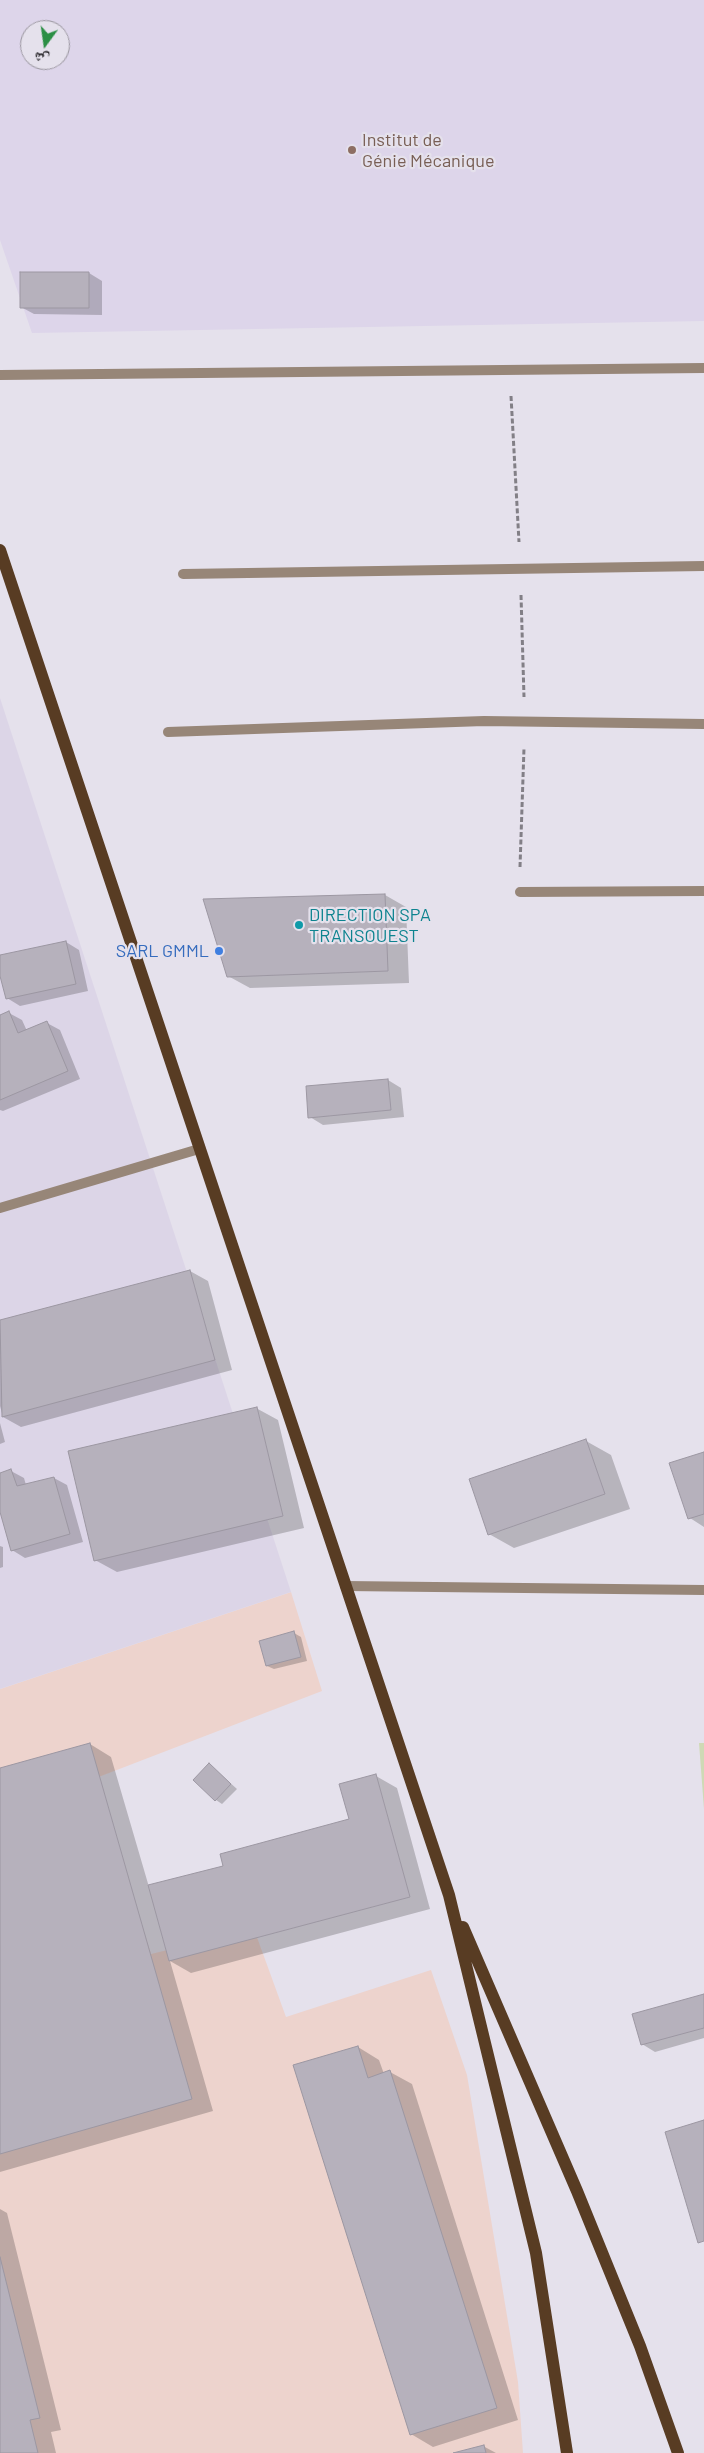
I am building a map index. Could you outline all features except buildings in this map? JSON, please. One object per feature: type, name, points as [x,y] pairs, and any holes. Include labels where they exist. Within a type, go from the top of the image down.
[{"type":"main road","points":[[0,550],[198,1148],[449,1895],[577,2191],[640,2346],[678,2453]]},
{"type":"main road","points":[[449,1895],[536,2253],[567,2453]]},
{"type":"street","points":[[0,374],[704,368]]},
{"type":"street","points":[[183,574],[704,566]]},
{"type":"street","points":[[168,732],[474,722],[704,724]]},
{"type":"street","points":[[520,892],[704,892]]},
{"type":"street","points":[[0,1208],[198,1148]]},
{"type":"street","points":[[345,1586],[704,1590]]},
{"type":"path","points":[[510,370],[525,722],[520,892]]},
{"type":"shaded area","name":"Institut de Génie Mécanique","points":[[0,0],[704,0],[704,321],[32,333],[0,240]]},
{"type":"shaded area","points":[[0,698],[291,1592],[0,1689]]},
{"type":"shaded area","points":[[291,1592],[322,1691],[96,1778],[151,1954],[254,1929],[286,2017],[431,1970],[467,2075],[518,2382],[523,2453],[0,2453],[0,1689]]},
{"type":"green space","points":[[699,1743],[704,1743],[704,1809]]},
{"type":"place","name":"Institut de Génie Mécanique","points":[[352,150]]},
{"type":"place","name":"DIRECTION SPA TRANSOUEST","points":[[299,925]]},
{"type":"place","name":"SARL GMML","points":[[219,951]]}]
